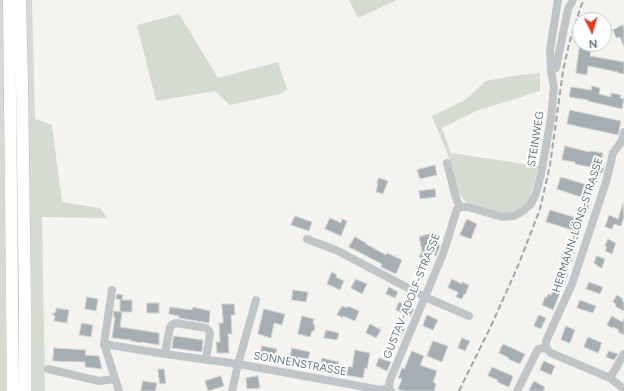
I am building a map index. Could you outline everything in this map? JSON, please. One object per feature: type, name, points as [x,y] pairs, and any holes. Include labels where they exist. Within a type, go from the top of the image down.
[{"type":"main road","points":[[9,0],[13,391]]},
{"type":"main road","points":[[20,0],[25,391]]},
{"type":"street","points":[[551,71],[556,68],[568,9],[573,0]]},
{"type":"street","points":[[558,3],[568,9]]},
{"type":"street","name":"STEINWEG","points":[[459,208],[468,207],[502,217],[514,216],[531,204],[536,193],[541,174],[551,118],[554,87],[551,71],[550,50],[558,3]]},
{"type":"street","name":"HERMANN-LÖNS-STRASSE","points":[[517,391],[546,341],[572,284],[606,182],[613,153],[622,141],[624,132]]},
{"type":"street","points":[[447,163],[459,208]]},
{"type":"street","name":"GUSTAV-ADOLF-STRASSE","points":[[390,390],[390,380],[443,254],[459,208]]},
{"type":"street","points":[[307,239],[338,251],[425,297],[469,316]]},
{"type":"street","points":[[112,290],[104,344],[119,391]]},
{"type":"street","points":[[232,391],[256,300]]},
{"type":"street","points":[[165,354],[170,327],[176,323],[206,328],[209,330],[210,333],[206,360]]},
{"type":"street","name":"SONNENSTRASSE","points":[[104,344],[238,364],[381,390],[390,390]]},
{"type":"street","points":[[542,348],[610,378],[624,389]]},
{"type":"street","points":[[610,378],[624,354]]},
{"type":"street","points":[[48,369],[99,381],[115,379]]},
{"type":"shaded area","points":[[0,0],[3,0],[6,391],[0,391]]},
{"type":"shaded area","points":[[26,0],[32,0],[35,119],[52,125],[62,202],[100,208],[107,218],[42,217],[45,391],[32,391],[32,311]]},
{"type":"shaded area","points":[[349,0],[397,0],[358,18]]},
{"type":"shaded area","points":[[179,14],[218,78],[278,62],[287,90],[280,94],[230,105],[215,91],[156,101],[137,25]]},
{"type":"shaded area","points":[[540,73],[540,91],[476,111],[442,128],[451,153],[538,166],[528,202],[514,213],[502,214],[467,204],[458,192],[451,163],[432,116],[465,100],[486,81]]},
{"type":"building","points":[[623,25],[624,47],[620,37],[616,38],[613,30]]},
{"type":"building","points":[[579,52],[591,52],[590,56],[624,62],[624,74],[588,66],[587,75],[576,73]]},
{"type":"building","points":[[592,86],[600,88],[599,94],[611,97],[611,93],[621,95],[620,98],[624,99],[622,109],[588,100],[569,97],[571,87],[591,90]]},
{"type":"building","points":[[570,110],[621,121],[618,135],[567,124]]},
{"type":"building","points":[[565,146],[589,152],[603,153],[600,168],[604,168],[602,173],[600,173],[596,185],[590,183],[595,168],[562,160]]},
{"type":"building","points":[[435,165],[437,175],[420,179],[417,170]]},
{"type":"building","points":[[561,177],[591,186],[587,199],[557,189]]},
{"type":"building","points":[[379,178],[388,181],[383,194],[376,192]]},
{"type":"building","points":[[435,189],[436,197],[420,199],[419,191]]},
{"type":"building","points":[[584,203],[589,205],[585,218],[579,216]]},
{"type":"building","points":[[623,203],[624,217],[621,226],[614,224],[612,229],[605,227],[609,215],[618,219]]},
{"type":"building","points":[[550,210],[580,219],[576,231],[546,222]]},
{"type":"building","points":[[295,216],[312,222],[309,231],[291,225]]},
{"type":"building","points":[[330,218],[341,223],[342,219],[347,221],[341,236],[325,229]]},
{"type":"building","points":[[467,219],[477,224],[471,239],[460,235]]},
{"type":"building","points":[[430,234],[432,245],[437,243],[440,246],[436,256],[429,253],[425,261],[419,257],[422,251],[419,237]]},
{"type":"building","points":[[573,235],[578,237],[572,261],[561,259],[563,251],[568,252]]},
{"type":"building","points":[[355,237],[386,255],[387,253],[402,260],[396,274],[381,267],[382,264],[349,247]]},
{"type":"building","points":[[608,239],[616,243],[612,254],[605,251],[607,247],[605,246]]},
{"type":"building","points":[[597,256],[605,259],[602,268],[594,263]]},
{"type":"building","points":[[560,271],[568,274],[553,310],[542,305],[545,297],[547,297],[548,294],[551,295]]},
{"type":"building","points":[[332,272],[337,275],[336,277],[344,281],[340,290],[327,284]]},
{"type":"building","points":[[356,279],[367,284],[362,294],[351,288]]},
{"type":"building","points":[[452,279],[462,284],[462,282],[469,285],[462,299],[456,297],[458,292],[448,288]]},
{"type":"building","points":[[589,282],[603,287],[600,294],[586,289]]},
{"type":"building","points":[[389,287],[398,292],[395,298],[386,294]]},
{"type":"building","points":[[293,290],[308,292],[306,302],[292,300]]},
{"type":"building","points":[[117,294],[123,295],[122,300],[132,300],[132,312],[120,312],[121,300],[116,299]]},
{"type":"building","points":[[617,295],[623,299],[624,311],[615,306],[616,304],[613,302]]},
{"type":"building","points":[[87,297],[98,299],[96,311],[85,309]]},
{"type":"building","points":[[580,300],[596,306],[593,313],[577,308]]},
{"type":"building","points":[[399,302],[414,309],[410,317],[396,310]]},
{"type":"building","points":[[147,303],[159,303],[159,313],[147,313]]},
{"type":"building","points":[[222,304],[234,304],[235,315],[231,315],[232,334],[228,334],[229,353],[217,353],[216,342],[220,342],[219,323],[223,323]]},
{"type":"building","points":[[342,306],[347,308],[348,306],[359,311],[355,321],[337,315]]},
{"type":"building","points":[[170,307],[192,310],[193,307],[210,311],[209,323],[179,318],[179,316],[169,314]]},
{"type":"building","points":[[56,308],[69,310],[67,323],[54,321],[55,316],[52,314],[56,312]]},
{"type":"building","points":[[264,309],[285,314],[282,325],[274,323],[271,338],[258,334]]},
{"type":"building","points":[[114,311],[122,312],[120,327],[159,333],[159,345],[112,338],[115,317]]},
{"type":"building","points":[[427,315],[438,320],[433,330],[423,326]]},
{"type":"building","points":[[539,315],[546,318],[541,329],[534,326]]},
{"type":"building","points":[[302,316],[314,319],[314,331],[312,331],[310,337],[298,334]]},
{"type":"building","points":[[612,316],[622,322],[624,319],[624,335],[618,332],[619,330],[607,325]]},
{"type":"building","points":[[82,323],[93,325],[91,337],[79,335]]},
{"type":"building","points":[[370,324],[381,330],[376,338],[366,333]]},
{"type":"building","points":[[396,325],[405,328],[401,338],[392,335]]},
{"type":"building","points":[[566,326],[575,330],[570,343],[561,340]]},
{"type":"building","points":[[326,330],[339,333],[337,340],[324,338]]},
{"type":"building","points":[[174,336],[203,340],[202,352],[172,348]]},
{"type":"building","points":[[588,337],[602,343],[598,353],[584,347]]},
{"type":"building","points":[[462,338],[470,341],[465,351],[458,348]]},
{"type":"building","points":[[433,341],[448,346],[442,362],[427,356]]},
{"type":"building","points":[[503,344],[525,354],[520,364],[499,353]]},
{"type":"building","points":[[262,346],[277,349],[275,355],[271,354],[270,358],[260,356]]},
{"type":"building","points":[[54,348],[86,350],[85,355],[99,356],[102,369],[85,367],[85,362],[53,361]]},
{"type":"building","points":[[292,348],[310,352],[307,363],[290,360]]},
{"type":"building","points":[[355,350],[370,353],[367,369],[365,368],[363,378],[345,375],[346,372],[320,366],[322,358],[339,362],[338,365],[352,367]]},
{"type":"building","points":[[412,351],[424,356],[420,365],[437,371],[433,382],[436,384],[434,391],[403,391],[398,389],[402,379],[398,378]]},
{"type":"building","points":[[609,351],[618,354],[614,360],[606,357]]},
{"type":"building","points":[[379,358],[391,362],[387,371],[376,366]]},
{"type":"building","points":[[544,361],[555,366],[551,375],[540,370]]},
{"type":"building","points":[[492,367],[513,376],[509,387],[488,376]]},
{"type":"building","points":[[158,369],[164,369],[166,383],[160,384]]},
{"type":"building","points":[[221,376],[224,386],[208,391],[205,381]]},
{"type":"building","points":[[258,376],[260,388],[247,389],[246,378]]},
{"type":"building","points":[[143,381],[157,383],[155,391],[141,391]]},
{"type":"building","points":[[534,381],[545,387],[543,391],[529,391]]},
{"type":"railway","points":[[459,391],[518,266],[540,209],[550,165],[563,71],[569,44],[584,0]]}]
